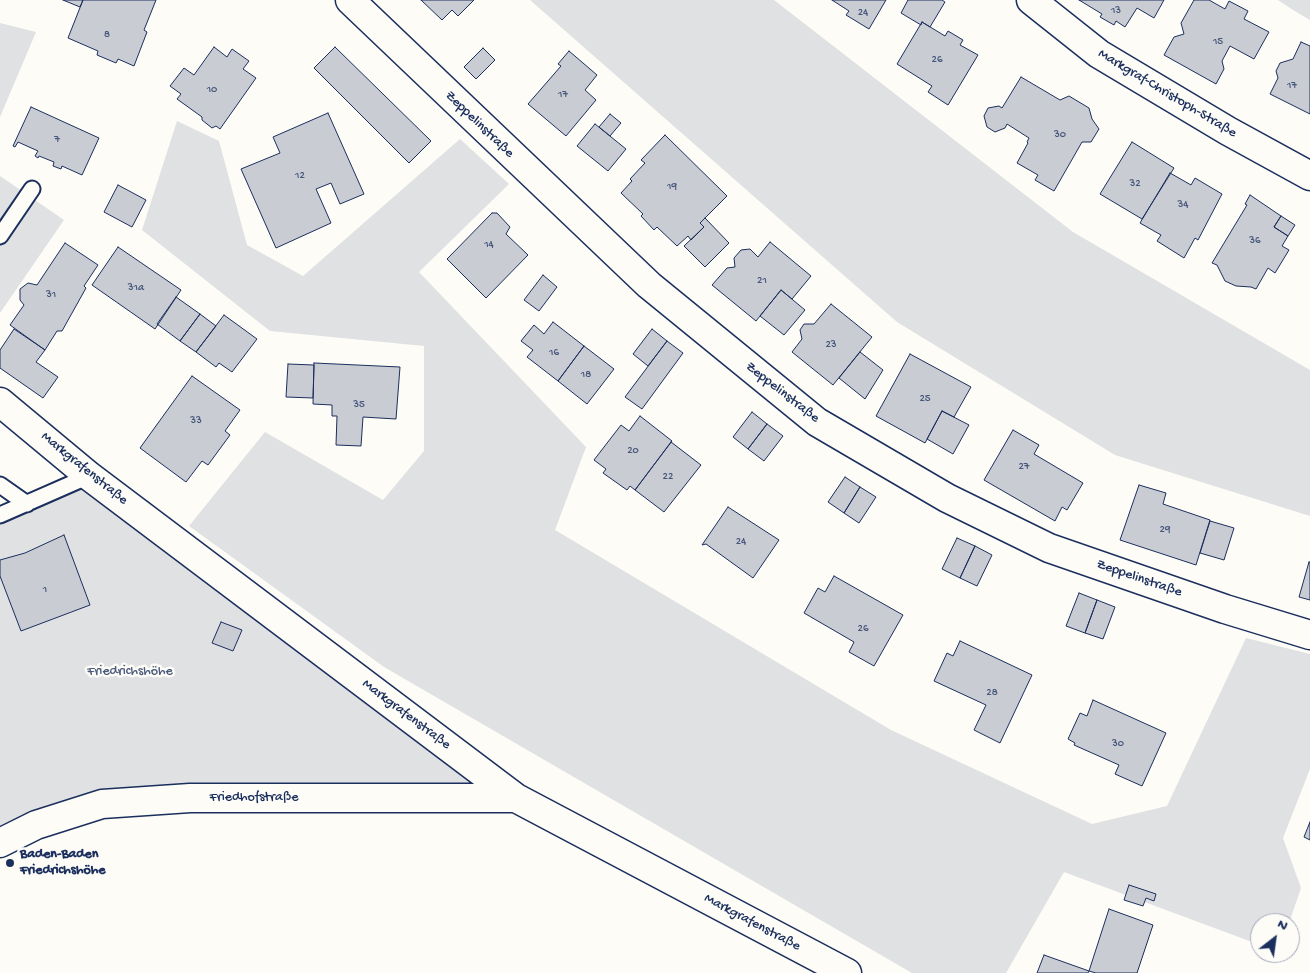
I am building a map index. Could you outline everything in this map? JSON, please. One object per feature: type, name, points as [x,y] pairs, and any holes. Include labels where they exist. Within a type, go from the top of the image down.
[{"type":"street","name":"Zeppelinstraße","points":[[350,0],[649,285],[817,422],[947,498],[1049,548],[1225,609],[1310,635]]},
{"type":"street","name":"Markgraf-Christoph-Straße","points":[[1031,0],[1099,54],[1228,131],[1310,176]]},
{"type":"street","name":"Markgrafenstraße","points":[[0,402],[89,476],[516,798],[847,973]]},
{"type":"street","name":"Friedhofstraße","points":[[0,843],[36,825],[102,804],[190,798],[516,798]]},
{"type":"lane","points":[[0,236],[32,189]]},
{"type":"lane","points":[[0,516],[89,476]]},
{"type":"lane","points":[[0,485],[27,504]]},
{"type":"green space","points":[[530,0],[774,0],[1073,232],[1310,370],[1310,516],[1115,455],[897,322]]},
{"type":"green space","points":[[1278,0],[1310,0],[1310,20],[1293,10]]},
{"type":"green space","points":[[0,23],[36,32],[0,117]]},
{"type":"green space","points":[[177,121],[219,141],[247,245],[303,276],[460,139],[509,184],[419,272],[586,447],[555,530],[891,730],[1092,824],[1167,806],[1246,638],[1310,654],[1310,769],[1283,838],[1301,888],[1292,913],[1250,913],[1250,941],[1064,872],[1006,973],[912,973],[384,667],[189,526],[265,432],[383,500],[424,451],[424,346],[270,331],[142,230]]},
{"type":"green space","points":[[0,176],[64,220],[0,313]]},
{"type":"green space","name":"Friedrichshöhe","points":[[89,476],[516,798],[102,804],[0,843],[0,515]]},
{"type":"building","points":[[63,0],[83,0],[80,7]]},
{"type":"building","points":[[83,0],[156,0],[144,30],[147,32],[134,66],[118,59],[116,63],[97,55],[98,51],[68,38]]},
{"type":"building","points":[[421,0],[474,0],[458,16],[452,10],[442,20]]},
{"type":"building","points":[[832,0],[886,0],[869,29],[846,15],[849,11]]},
{"type":"building","points":[[908,0],[942,0],[945,2],[930,27],[922,22],[921,25],[901,13]]},
{"type":"building","points":[[1079,0],[1164,0],[1154,18],[1137,8],[1125,27],[1116,21],[1114,25],[1100,17],[1102,14]]},
{"type":"building","points":[[1194,0],[1209,0],[1225,9],[1229,1],[1248,11],[1244,19],[1269,32],[1254,59],[1230,46],[1222,61],[1224,69],[1216,84],[1164,55],[1174,37],[1184,34],[1181,23]]},
{"type":"building","points":[[922,22],[945,36],[948,31],[963,40],[960,45],[978,55],[948,105],[928,92],[932,86],[897,64]]},
{"type":"building","points":[[1301,42],[1310,46],[1310,114],[1270,94],[1278,78],[1276,71],[1280,63],[1293,59]]},
{"type":"building","points":[[214,47],[227,57],[232,49],[249,61],[243,69],[256,78],[220,129],[216,126],[212,128],[202,120],[202,117],[177,99],[181,94],[170,86],[184,68],[194,75]]},
{"type":"building","points":[[335,47],[431,141],[409,163],[314,68]]},
{"type":"building","points":[[483,48],[495,60],[476,79],[464,67]]},
{"type":"building","points":[[569,51],[597,75],[585,90],[596,100],[566,136],[528,104],[561,66],[558,64]]},
{"type":"building","points":[[1021,77],[1060,100],[1069,96],[1089,108],[1092,119],[1099,129],[1091,142],[1082,142],[1054,191],[1035,180],[1038,175],[1017,163],[1029,138],[1007,124],[1005,128],[995,132],[987,127],[984,116],[988,108],[999,106],[1002,108]]},
{"type":"building","points":[[31,107],[99,138],[82,175],[62,166],[61,169],[53,166],[54,162],[35,156],[38,151],[18,142],[15,147],[13,146]]},
{"type":"building","points":[[328,113],[364,194],[340,204],[331,183],[316,189],[331,223],[276,248],[241,169],[280,153],[273,137]]},
{"type":"building","points":[[610,114],[621,123],[610,136],[599,127]]},
{"type":"building","points":[[595,124],[626,149],[608,171],[577,146]]},
{"type":"building","points":[[665,135],[727,196],[700,223],[704,227],[691,240],[688,236],[677,246],[657,227],[654,230],[641,216],[643,214],[621,193],[632,181],[630,179],[645,163],[641,160]]},
{"type":"building","points":[[1132,142],[1174,168],[1142,219],[1100,194]]},
{"type":"building","points":[[1170,173],[1191,185],[1195,178],[1222,194],[1198,240],[1195,238],[1184,258],[1157,241],[1161,235],[1140,223]]},
{"type":"building","points":[[118,185],[146,200],[132,227],[104,212]]},
{"type":"building","points":[[1250,195],[1281,216],[1274,227],[1288,236],[1282,246],[1289,250],[1275,273],[1268,268],[1256,289],[1236,286],[1225,281],[1217,265],[1212,263],[1247,205],[1245,204]]},
{"type":"building","points":[[492,213],[497,213],[510,227],[506,234],[528,255],[486,298],[447,259]]},
{"type":"building","points":[[1281,216],[1295,225],[1288,236],[1274,227]]},
{"type":"building","points":[[705,218],[729,243],[705,267],[684,246],[704,227],[700,223]]},
{"type":"building","points":[[770,242],[811,276],[792,299],[781,290],[756,321],[712,285],[727,268],[735,267],[734,258],[741,250],[750,249],[758,257]]},
{"type":"building","points":[[65,243],[98,265],[84,286],[86,288],[62,331],[57,331],[45,350],[10,325],[24,305],[20,300],[20,289],[28,283],[37,285]]},
{"type":"building","points":[[118,247],[181,290],[155,329],[92,285]]},
{"type":"building","points":[[543,275],[557,287],[539,311],[524,300]]},
{"type":"building","points":[[781,290],[805,310],[784,335],[760,316]]},
{"type":"building","points":[[176,297],[200,314],[180,341],[157,324]]},
{"type":"building","points":[[831,304],[872,337],[833,385],[792,352],[802,339],[800,330],[804,324],[814,324]]},
{"type":"building","points":[[200,314],[216,326],[196,352],[180,341]]},
{"type":"building","points":[[224,315],[257,339],[232,372],[219,363],[216,367],[196,352]]},
{"type":"building","points":[[553,322],[584,346],[558,381],[527,357],[533,350],[521,341],[534,325],[544,334]]},
{"type":"building","points":[[14,329],[45,350],[36,362],[58,377],[43,398],[0,368],[0,350]]},
{"type":"building","points":[[652,329],[667,341],[648,366],[633,354]]},
{"type":"building","points":[[667,341],[683,353],[642,409],[625,397]]},
{"type":"building","points":[[584,346],[614,369],[587,404],[558,381]]},
{"type":"building","points":[[860,352],[883,370],[865,399],[839,378]]},
{"type":"building","points":[[910,354],[971,387],[954,417],[942,411],[925,443],[876,416]]},
{"type":"building","points":[[314,363],[400,367],[396,419],[363,417],[361,446],[336,445],[337,416],[332,416],[332,405],[313,404]]},
{"type":"building","points":[[288,364],[314,365],[313,398],[286,397]]},
{"type":"building","points":[[192,376],[240,410],[225,431],[230,435],[208,465],[202,461],[186,482],[140,448]]},
{"type":"building","points":[[942,411],[969,425],[953,454],[927,439]]},
{"type":"building","points":[[752,412],[767,424],[748,449],[733,437]]},
{"type":"building","points":[[640,416],[672,441],[635,490],[630,486],[627,490],[603,473],[606,469],[594,460],[621,425],[629,431]]},
{"type":"building","points":[[767,424],[783,436],[764,461],[748,449]]},
{"type":"building","points":[[1013,430],[1039,445],[1034,454],[1083,483],[1067,510],[1062,507],[1055,521],[984,480]]},
{"type":"building","points":[[671,442],[701,465],[664,512],[635,490]]},
{"type":"building","points":[[845,477],[860,487],[844,513],[828,502]]},
{"type":"building","points":[[1139,485],[1166,493],[1163,504],[1210,520],[1196,565],[1120,540]]},
{"type":"building","points":[[860,487],[876,497],[859,523],[844,513]]},
{"type":"building","points":[[728,507],[779,540],[753,578],[706,544],[702,545]]},
{"type":"building","points":[[1210,521],[1234,528],[1224,560],[1200,553]]},
{"type":"building","points":[[64,535],[90,605],[21,631],[0,576],[0,560],[25,553]]},
{"type":"building","points":[[957,538],[975,546],[960,578],[942,569]]},
{"type":"building","points":[[975,546],[992,555],[977,586],[960,578]]},
{"type":"building","points":[[1310,562],[1310,600],[1299,597]]},
{"type":"building","points":[[834,576],[903,615],[874,666],[849,652],[854,642],[804,613],[818,588],[825,592]]},
{"type":"building","points":[[1079,593],[1097,600],[1085,633],[1066,626]]},
{"type":"building","points":[[1097,600],[1115,607],[1103,639],[1085,633]]},
{"type":"building","points":[[221,622],[242,630],[233,651],[212,643]]},
{"type":"building","points":[[960,641],[1032,675],[1000,743],[974,730],[986,705],[934,681],[947,653],[953,656]]},
{"type":"building","points":[[1093,700],[1166,733],[1142,786],[1115,774],[1119,765],[1074,745],[1075,743],[1068,739],[1080,713],[1087,716]]},
{"type":"building","points":[[1310,822],[1310,840],[1304,837]]},
{"type":"building","points":[[1129,885],[1156,894],[1154,901],[1146,898],[1143,906],[1124,900]]},
{"type":"building","points":[[1109,909],[1153,925],[1137,973],[1096,973],[1089,971]]},
{"type":"building","points":[[1044,955],[1089,971],[1088,973],[1037,973]]},
{"type":"place","name":"Baden-Baden Friedrichshöhe","points":[[10,863]]}]
